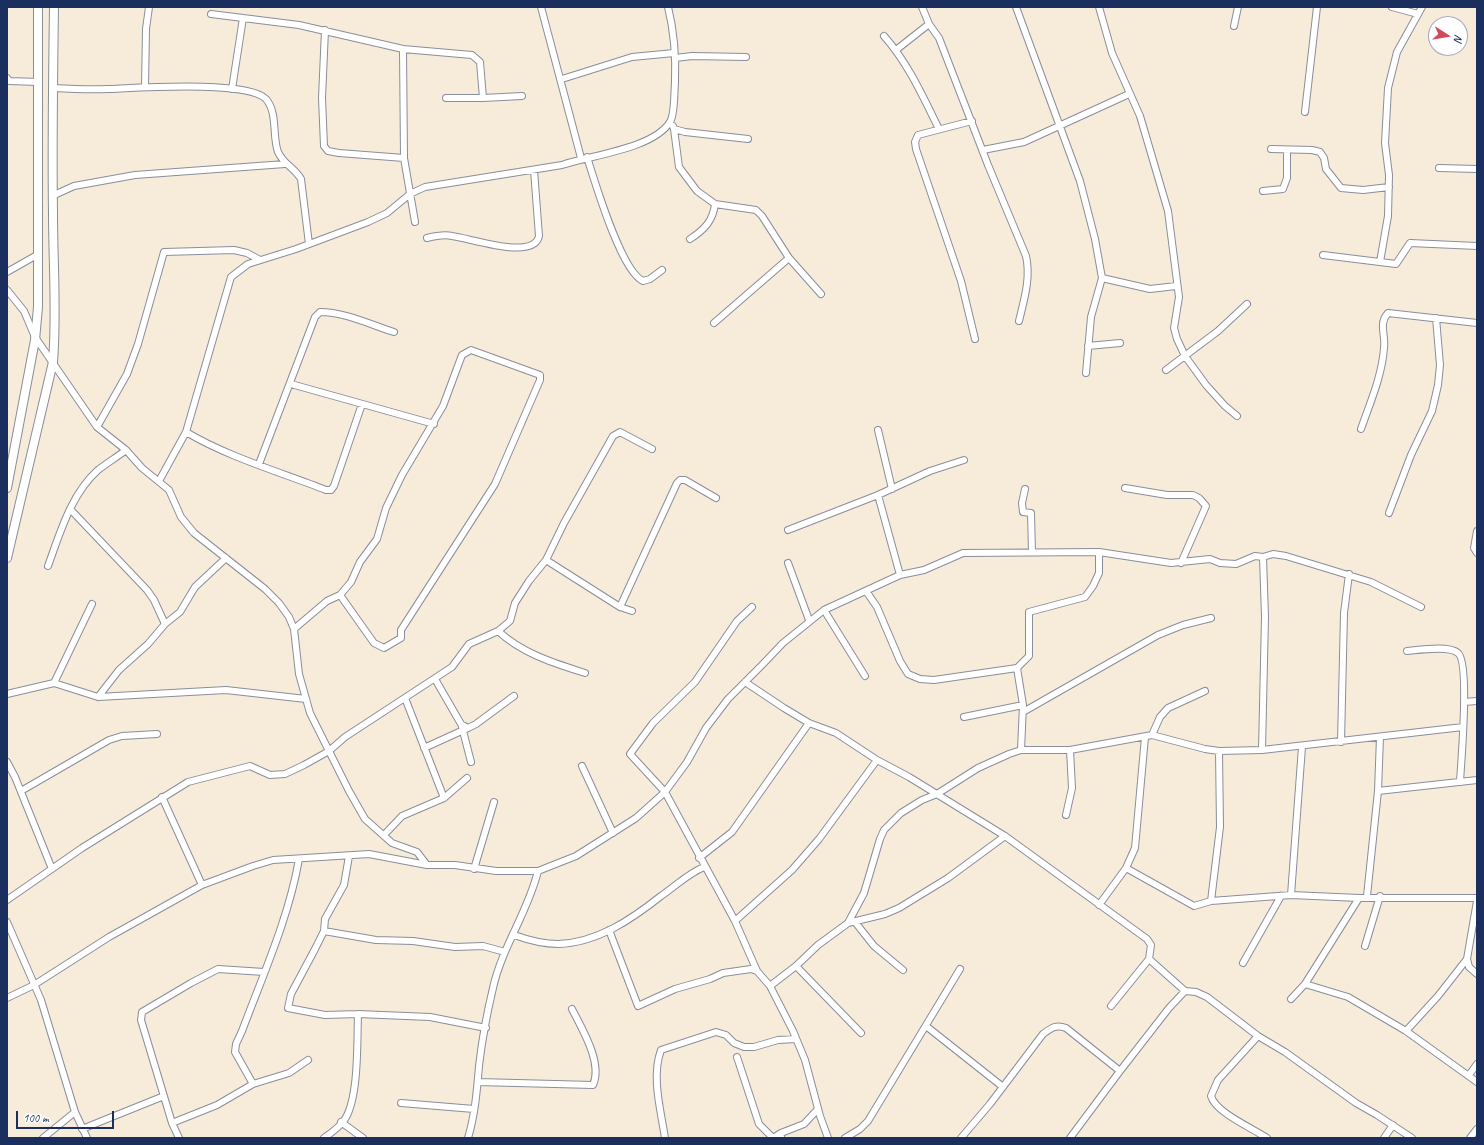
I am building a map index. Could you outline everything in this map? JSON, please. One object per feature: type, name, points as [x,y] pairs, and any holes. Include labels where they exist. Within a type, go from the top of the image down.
[{"type":"street","points":[[7,488],[35,337],[38,307],[38,7]]},
{"type":"street","points":[[7,558],[53,362],[56,329],[52,196],[54,7]]},
{"type":"street","points":[[145,87],[146,29],[149,7]]},
{"type":"street","points":[[541,7],[584,157],[612,228],[629,266],[637,278],[643,281],[650,279],[662,270]]},
{"type":"street","points":[[668,7],[674,32],[674,102],[671,121],[674,129],[679,167],[697,191],[715,204],[756,210],[762,216],[788,258],[821,294]]},
{"type":"street","points":[[922,7],[929,24],[939,38],[1026,256],[1029,268],[1028,286],[1020,322]]},
{"type":"street","points":[[1016,7],[1089,211],[1102,278],[1091,317],[1086,373]]},
{"type":"street","points":[[1099,7],[1112,53],[1140,116],[1168,211],[1178,297],[1174,328],[1177,339],[1185,356],[1206,385],[1225,406],[1237,416]]},
{"type":"street","points":[[1234,26],[1238,7]]},
{"type":"street","points":[[1305,112],[1316,7]]},
{"type":"street","points":[[1392,7],[1418,14]]},
{"type":"street","points":[[1380,262],[1388,216],[1389,164],[1385,143],[1388,88],[1397,52],[1422,7]]},
{"type":"street","points":[[211,14],[299,25],[403,49],[472,55],[477,57],[480,62],[483,98]]},
{"type":"street","points":[[232,89],[243,18]]},
{"type":"street","points":[[896,50],[929,24]]},
{"type":"street","points":[[325,30],[322,98],[324,146],[328,151],[339,153],[404,158]]},
{"type":"street","points":[[884,36],[896,50],[913,77],[939,129]]},
{"type":"street","points":[[403,49],[404,158],[415,222]]},
{"type":"street","points":[[562,79],[632,57],[674,55],[746,57]]},
{"type":"street","points":[[7,78],[9,81],[15,83],[39,82]]},
{"type":"street","points":[[53,88],[107,89],[145,87],[232,89],[257,94],[265,98],[271,107],[278,150],[285,164],[296,171],[301,179],[309,244]]},
{"type":"street","points":[[983,150],[1024,142],[1060,127],[1129,94]]},
{"type":"street","points":[[446,98],[522,96]]},
{"type":"street","points":[[159,481],[186,432],[231,277],[248,264],[309,244],[368,222],[386,213],[410,194],[424,187],[534,170],[623,149],[642,142],[658,133],[671,121]]},
{"type":"street","points":[[972,121],[918,135],[916,149],[961,281],[975,339]]},
{"type":"street","points":[[674,129],[685,132],[748,139]]},
{"type":"street","points":[[1271,149],[1320,152],[1324,158],[1326,169],[1341,188],[1363,190],[1389,188]]},
{"type":"street","points":[[1263,191],[1283,189],[1287,178],[1287,150]]},
{"type":"street","points":[[52,196],[74,186],[135,175],[285,164]]},
{"type":"street","points":[[1439,168],[1477,169]]},
{"type":"street","points":[[427,238],[450,235],[507,248],[534,245],[538,242],[539,236],[534,170]]},
{"type":"street","points":[[690,239],[708,224],[714,215],[715,204]]},
{"type":"street","points":[[1323,255],[1396,264],[1410,243],[1477,246]]},
{"type":"street","points":[[98,427],[127,374],[138,344],[164,252],[234,250],[246,253],[260,260]]},
{"type":"street","points":[[7,272],[37,255]]},
{"type":"street","points":[[714,323],[788,258]]},
{"type":"street","points":[[1102,278],[1150,289],[1176,286]]},
{"type":"street","points":[[7,290],[24,311],[35,337],[86,412],[98,427],[126,450],[142,468],[169,490],[181,517],[194,533],[270,594],[289,617],[294,629],[299,674],[306,699],[320,735],[366,819],[392,843],[417,852],[427,865]]},
{"type":"street","points":[[1166,370],[1218,331],[1247,304]]},
{"type":"street","points":[[259,464],[316,318],[320,312],[329,312],[394,332]]},
{"type":"street","points":[[1361,429],[1380,371],[1385,347],[1382,327],[1383,318],[1388,313],[1398,313],[1477,324]]},
{"type":"street","points":[[1389,513],[1411,456],[1432,412],[1438,385],[1440,365],[1436,318]]},
{"type":"street","points":[[1088,346],[1120,343]]},
{"type":"street","points":[[294,629],[327,600],[340,596],[351,582],[360,562],[377,539],[386,508],[397,486],[443,406],[462,355],[466,351],[471,350],[540,375],[540,380],[495,484],[401,630],[401,638],[384,648],[374,643],[340,596]]},
{"type":"street","points":[[291,384],[434,424]]},
{"type":"street","points":[[186,432],[205,443],[326,490],[331,490],[334,486],[362,404]]},
{"type":"street","points":[[878,430],[892,489]]},
{"type":"street","points":[[7,900],[52,868],[162,797],[188,782],[250,766],[270,775],[285,774],[330,751],[345,737],[435,679],[452,667],[469,644],[498,631],[510,621],[515,603],[529,581],[546,560],[586,482],[616,433],[620,432],[652,449]]},
{"type":"street","points":[[48,566],[70,509],[86,483],[98,470],[126,450]]},
{"type":"street","points":[[788,530],[878,495],[930,471],[964,460]]},
{"type":"street","points":[[620,607],[677,483],[680,480],[685,480],[716,498]]},
{"type":"street","points":[[1125,488],[1167,495],[1193,495],[1203,501],[1206,506],[1181,563]]},
{"type":"street","points":[[1026,489],[1022,503],[1023,512],[1031,513],[1032,552]]},
{"type":"street","points":[[878,495],[900,575]]},
{"type":"street","points":[[70,509],[147,590],[154,600],[165,624]]},
{"type":"street","points":[[1477,531],[1474,548],[1477,553]]},
{"type":"street","points":[[866,591],[877,607],[900,661],[908,674],[920,679],[934,680],[1017,668],[1029,656],[1028,612],[1085,596],[1093,586],[1099,573],[1099,552]]},
{"type":"street","points":[[7,998],[34,985],[109,937],[202,885],[273,860],[369,854],[427,865],[456,865],[474,869],[496,871],[538,871],[576,856],[636,818],[664,792],[687,762],[706,728],[728,699],[783,643],[809,620],[824,610],[900,575],[924,570],[963,553],[1099,552],[1158,563],[1181,563],[1210,559],[1220,563],[1236,564],[1255,556],[1263,557],[1273,554],[1286,556],[1349,574],[1371,582],[1421,607]]},
{"type":"street","points":[[1262,750],[1265,617],[1263,557]]},
{"type":"street","points":[[98,697],[119,670],[148,644],[165,624],[180,612],[195,587],[226,558]]},
{"type":"street","points":[[546,560],[620,607],[632,611]]},
{"type":"street","points":[[788,562],[809,620]]},
{"type":"street","points":[[1341,742],[1344,613],[1349,574]]},
{"type":"street","points":[[54,683],[92,604]]},
{"type":"street","points":[[752,607],[736,621],[695,682],[653,723],[630,754],[664,792],[735,921],[757,971],[770,986],[805,1060],[818,1109],[828,1138]]},
{"type":"street","points":[[824,610],[865,676]]},
{"type":"street","points":[[1023,712],[1158,635],[1183,625],[1211,618]]},
{"type":"street","points":[[498,631],[510,642],[526,652],[585,673]]},
{"type":"street","points":[[1407,651],[1449,649],[1458,653],[1463,661],[1464,702],[1460,782]]},
{"type":"street","points":[[1017,668],[1023,705],[1021,750]]},
{"type":"street","points":[[435,679],[465,729],[471,762]]},
{"type":"street","points":[[745,682],[809,723],[836,733],[877,760],[937,794],[1005,836],[1099,905],[1147,938],[1151,945],[1149,959],[1111,1006]]},
{"type":"street","points":[[7,694],[54,683],[98,697],[226,690],[306,699]]},
{"type":"street","points":[[1152,735],[1160,717],[1168,708],[1205,691]]},
{"type":"street","points":[[424,748],[476,724],[514,696]]},
{"type":"street","points":[[405,698],[444,798]]},
{"type":"street","points":[[1464,702],[1477,701]]},
{"type":"street","points":[[964,717],[1023,705]]},
{"type":"street","points":[[699,858],[732,832],[809,723]]},
{"type":"street","points":[[770,986],[796,966],[818,945],[848,923],[864,893],[884,830],[901,813],[922,800],[937,794],[978,768],[1021,750],[1070,750],[1152,735],[1205,749],[1219,751],[1262,750],[1302,747],[1380,736],[1463,727]]},
{"type":"street","points":[[21,791],[109,740],[122,736],[157,734]]},
{"type":"street","points":[[1367,896],[1378,791],[1380,736]]},
{"type":"street","points":[[1099,905],[1126,868],[1135,848],[1145,737]]},
{"type":"street","points":[[1292,895],[1302,747]]},
{"type":"street","points":[[1066,815],[1072,788],[1070,750]]},
{"type":"street","points":[[1211,902],[1220,826],[1219,751]]},
{"type":"street","points":[[735,921],[792,870],[819,839],[877,760]]},
{"type":"street","points":[[7,762],[21,791],[52,868]]},
{"type":"street","points":[[582,766],[613,833]]},
{"type":"street","points":[[384,835],[402,816],[444,798],[466,778]]},
{"type":"street","points":[[1378,791],[1477,780]]},
{"type":"street","points":[[162,797],[202,885]]},
{"type":"street","points":[[474,869],[494,802]]},
{"type":"street","points":[[848,923],[885,914],[920,896],[973,861],[1005,836]]},
{"type":"street","points":[[349,856],[344,885],[325,919],[324,931],[291,994],[288,1008],[325,1015],[358,1014],[430,1017],[486,1028]]},
{"type":"street","points":[[253,1084],[235,1052],[236,1044],[264,972],[291,893],[299,859]]},
{"type":"street","points":[[514,935],[534,942],[559,944],[596,937],[635,916],[689,874],[704,867]]},
{"type":"street","points":[[1126,868],[1194,906],[1211,902],[1292,895],[1359,898],[1367,896],[1380,896],[1477,899],[1466,959],[1438,996],[1406,1031]]},
{"type":"street","points":[[468,1138],[474,1109],[493,986],[505,952],[532,893],[538,871]]},
{"type":"street","points":[[1243,963],[1281,896]]},
{"type":"street","points":[[1365,946],[1380,896]]},
{"type":"street","points":[[1292,999],[1305,984],[1359,898]]},
{"type":"street","points":[[7,922],[43,1007],[75,1112],[87,1138]]},
{"type":"street","points":[[855,922],[874,946],[903,970]]},
{"type":"street","points":[[609,930],[638,1006],[675,989],[710,979],[723,973],[751,968],[757,971]]},
{"type":"street","points":[[324,931],[376,940],[413,941],[455,947],[483,946],[505,952]]},
{"type":"street","points":[[1149,959],[1185,991],[1196,992],[1207,997],[1258,1036],[1285,1052],[1356,1103],[1412,1138]]},
{"type":"street","points":[[1466,959],[1469,966],[1477,974]]},
{"type":"street","points":[[796,966],[861,1033]]},
{"type":"street","points":[[179,1138],[172,1123],[141,1020],[142,1012],[218,969],[264,972]]},
{"type":"street","points":[[845,1138],[860,1129],[868,1121],[960,969]]},
{"type":"street","points":[[1305,984],[1348,997],[1378,1016],[1406,1031],[1477,1082]]},
{"type":"street","points":[[1073,1137],[1120,1071],[1169,1008],[1185,991]]},
{"type":"street","points":[[478,1082],[593,1085],[596,1077],[593,1056],[587,1039],[572,1009]]},
{"type":"street","points":[[324,1138],[341,1122],[351,1106],[356,1063],[358,1014]]},
{"type":"street","points":[[926,1026],[1003,1087]]},
{"type":"street","points":[[961,1138],[1003,1087],[1043,1034],[1052,1028],[1057,1026],[1066,1028],[1120,1071]]},
{"type":"street","points":[[665,1138],[657,1078],[658,1058],[661,1050],[716,1032],[726,1035],[734,1043],[744,1047],[754,1047],[778,1040],[796,1039]]},
{"type":"street","points":[[1258,1036],[1218,1080],[1211,1096],[1213,1103],[1267,1138]]},
{"type":"street","points":[[737,1057],[759,1124],[773,1138],[781,1136],[804,1124],[818,1109]]},
{"type":"street","points":[[172,1123],[217,1105],[253,1084],[289,1073],[308,1060]]},
{"type":"street","points":[[1468,1075],[1477,1064]]},
{"type":"street","points":[[82,1129],[164,1096]]},
{"type":"street","points":[[402,1103],[474,1109]]},
{"type":"street","points":[[43,1138],[75,1112]]},
{"type":"street","points":[[341,1122],[363,1138]]},
{"type":"street","points":[[1384,1138],[1393,1125]]},
{"type":"street","points":[[1470,1138],[1477,1129]]}]
